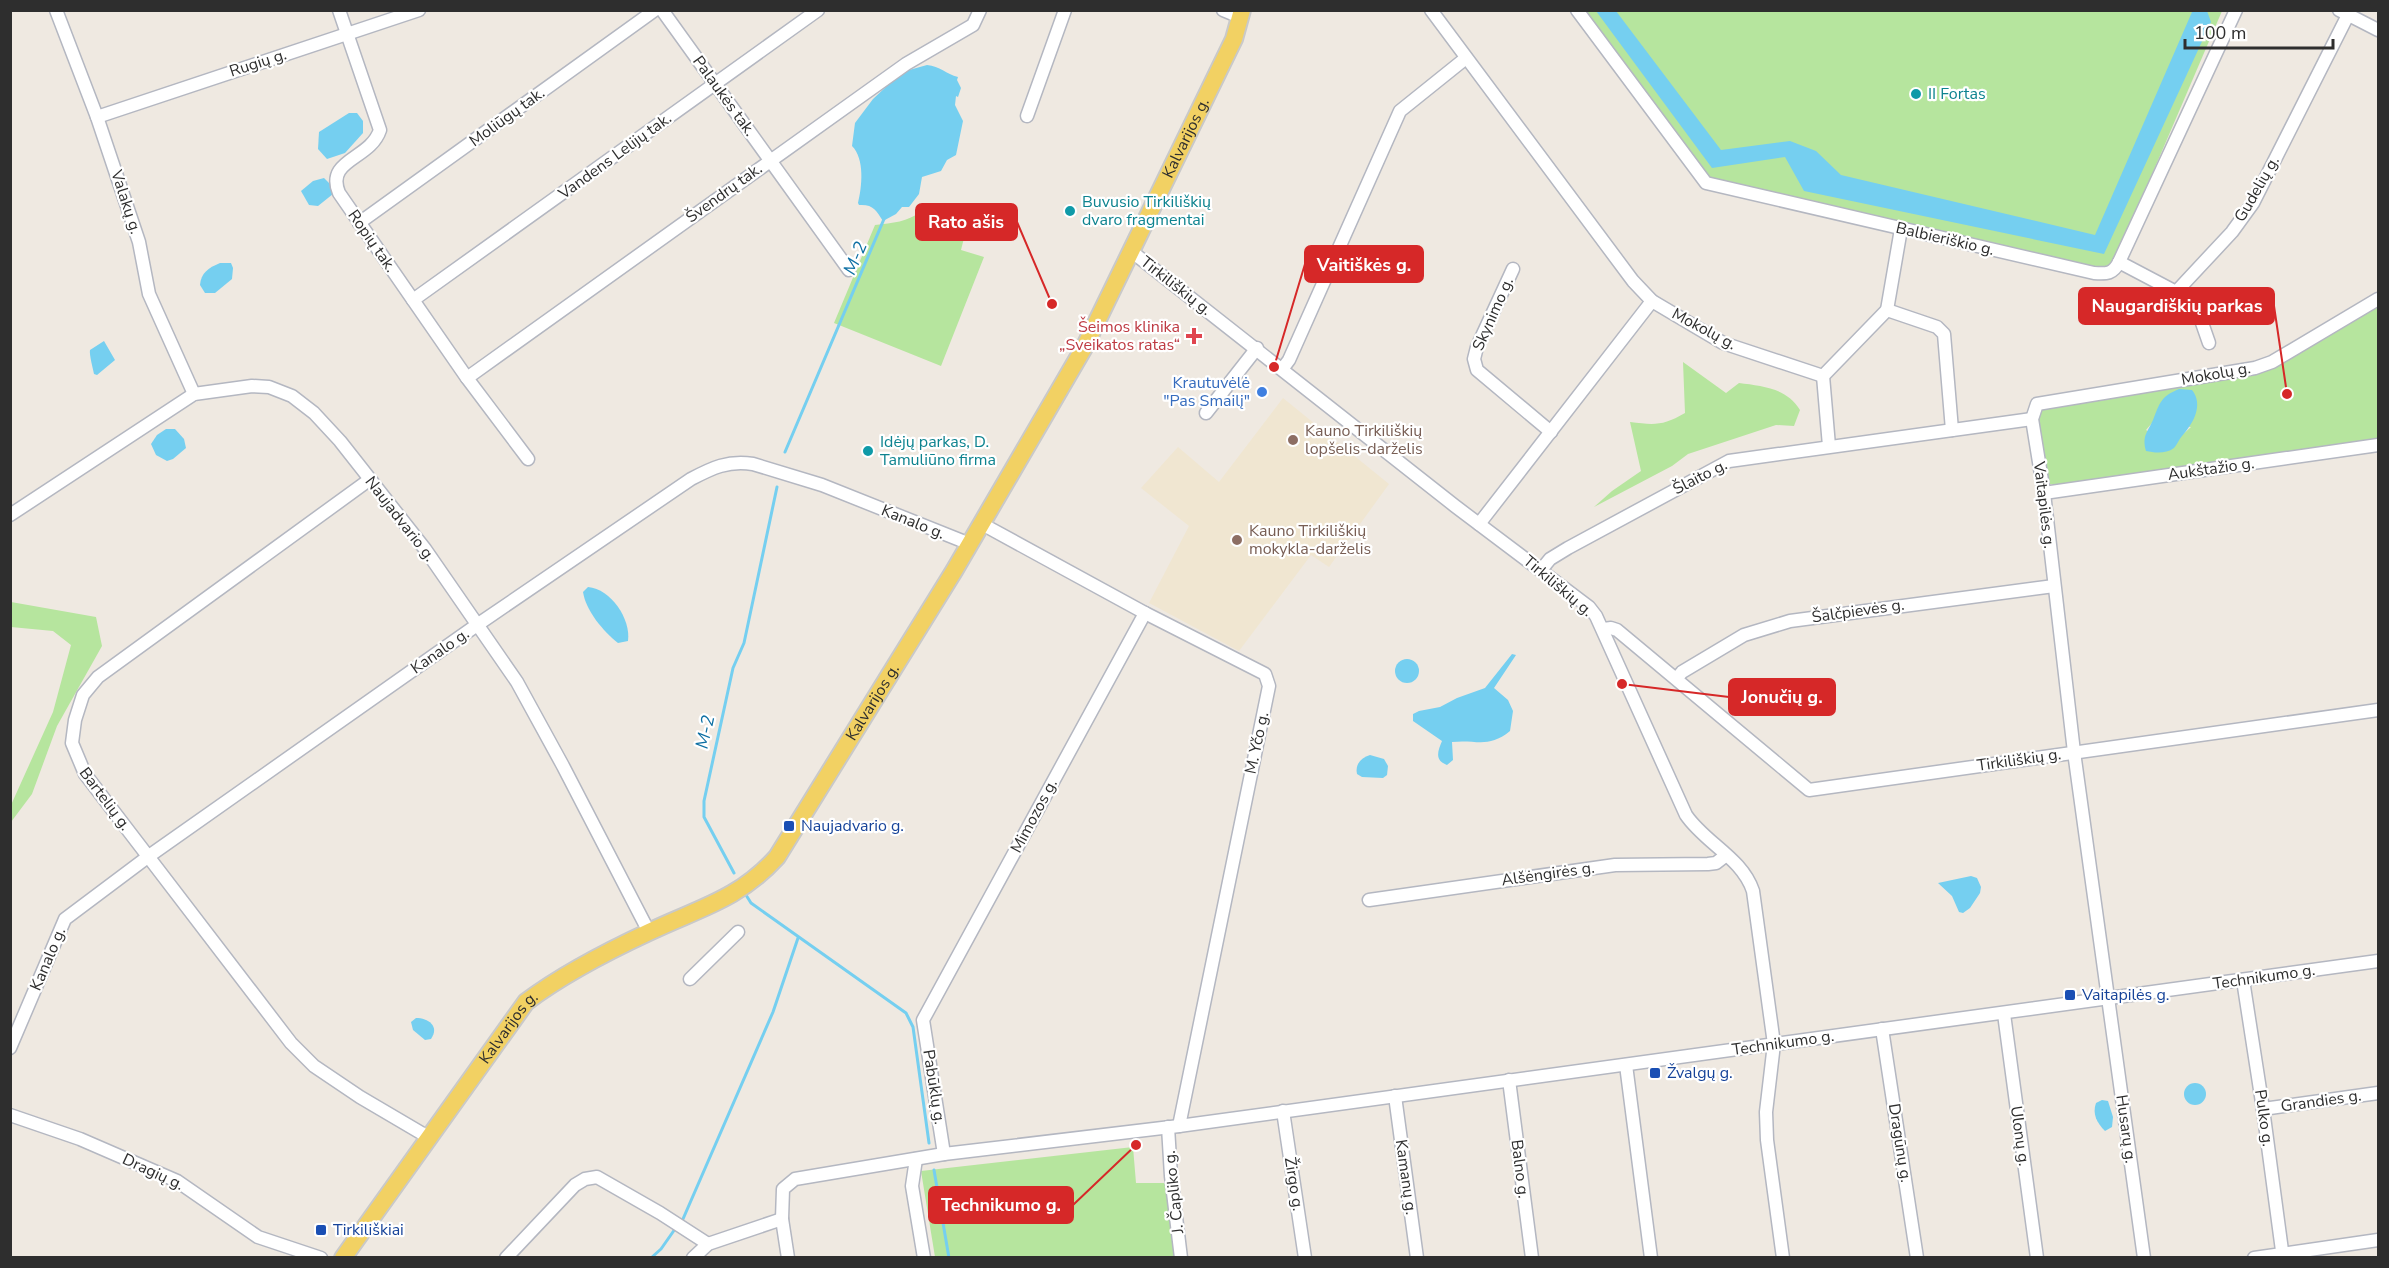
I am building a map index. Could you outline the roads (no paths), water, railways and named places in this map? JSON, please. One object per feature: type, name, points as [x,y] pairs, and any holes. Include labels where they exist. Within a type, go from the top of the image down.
[{"type":"main road","name":"Kalvarijos g.","points":[[343,1257],[526,1002],[583,966],[649,932],[744,888],[762,874],[777,857],[970,544],[1085,346],[1234,39],[1241,14]]},
{"type":"street","name":"Valakų g.","points":[[56,10],[97,117],[139,242],[149,294],[194,394]]},
{"type":"street","name":"Ropių tak.","points":[[339,10],[380,130],[376,142],[337,171],[334,182],[359,223],[467,378],[528,459]]},
{"type":"street","name":"Rugių g.","points":[[97,117],[419,10]]},
{"type":"street","name":"Moliūgų tak.","points":[[359,223],[655,10]]},
{"type":"street","name":"Palaukės tak.","points":[[662,10],[849,270]]},
{"type":"street","name":"Vandens Lelijų tak.","points":[[413,300],[818,10]]},
{"type":"street","name":"Švendrų tak.","points":[[467,378],[906,64],[973,25],[980,10]]},
{"type":"street","points":[[1027,116],[1065,10]]},
{"type":"street","points":[[1222,10],[1241,14]]},
{"type":"street","name":"Mokolų g.","points":[[1431,10],[1633,281],[1652,301],[1723,343],[1823,376]]},
{"type":"street","name":"Balbieriškio g.","points":[[1577,10],[1706,183],[2094,273],[2109,274],[2115,270],[2119,262]]},
{"type":"street","points":[[2209,343],[2194,300],[2119,262],[2236,10]]},
{"type":"street","points":[[2344,13],[2379,30]]},
{"type":"street","name":"Gudelių g.","points":[[2176,292],[2232,232],[2253,202],[2344,13]]},
{"type":"street","points":[[1283,368],[1289,360],[1400,111],[1466,58]]},
{"type":"street","points":[[1829,446],[1823,376],[1887,310],[1901,229]]},
{"type":"street","name":"Tirkiliškių g.","points":[[1131,251],[1479,524],[1589,607],[1604,629],[1617,630],[1809,790],[2379,710]]},
{"type":"street","name":"Skynimo g.","points":[[1513,269],[1477,347],[1474,359],[1477,370],[1551,432]]},
{"type":"street","name":"Mokolų g.","points":[[2037,404],[2255,368],[2272,362],[2379,299]]},
{"type":"street","points":[[1479,524],[1630,333],[1652,301]]},
{"type":"street","points":[[1887,310],[1937,327],[1944,334],[1952,430],[2032,419]]},
{"type":"street","points":[[1206,413],[1257,348]]},
{"type":"street","name":"Naujadvario g.","points":[[10,515],[194,394],[252,386],[269,387],[292,396],[314,413],[340,441],[425,549],[517,682],[649,932]]},
{"type":"street","name":"Vaitapilės g.","points":[[2037,404],[2032,419],[2044,493],[2074,752],[2107,1000]]},
{"type":"street","name":"Šlaito g.","points":[[1541,570],[1544,563],[1568,548],[1729,461],[1952,430]]},
{"type":"street","name":"Aukštažio g.","points":[[2044,493],[2379,445]]},
{"type":"street","name":"Kanalo g.","points":[[10,1048],[65,919],[149,856],[477,625],[691,479],[719,465],[741,462],[753,464],[822,485],[970,544]]},
{"type":"street","name":"Bartelių g.","points":[[369,480],[98,677],[83,696],[75,720],[72,743],[76,759],[85,774],[291,1043],[314,1066],[360,1097],[428,1137]]},
{"type":"street","name":"M. Yčo g.","points":[[982,524],[1144,613],[1265,674],[1269,686],[1174,1126]]},
{"type":"street","name":"Šalčpievės g.","points":[[1677,678],[1682,672],[1744,635],[1790,621],[2054,586]]},
{"type":"street","name":"Mimozos g.","points":[[923,1020],[1144,613]]},
{"type":"street","points":[[1604,629],[1686,815],[1694,827],[1746,874],[1753,891],[1774,1044],[1766,1112],[1767,1140],[1783,1257]]},
{"type":"street","name":"Alšėngirės g.","points":[[1369,900],[1615,865],[1708,864],[1716,863],[1725,856]]},
{"type":"street","points":[[690,979],[738,932]]},
{"type":"street","name":"Technikumo g.","points":[[782,1219],[783,1189],[795,1179],[944,1154],[1174,1126],[2379,961]]},
{"type":"street","name":"Pulko g.","points":[[2243,980],[2283,1255]]},
{"type":"street","name":"Husarų g.","points":[[2107,1000],[2144,1257]]},
{"type":"street","name":"Ulonų g.","points":[[2004,1014],[2037,1257]]},
{"type":"street","name":"Pabūklų g.","points":[[923,1020],[944,1154]]},
{"type":"street","name":"Dragūnų g.","points":[[1882,1029],[1917,1257]]},
{"type":"street","points":[[1626,1065],[1651,1257]]},
{"type":"street","name":"Balno g.","points":[[1509,1080],[1532,1257]]},
{"type":"street","name":"Grandies g.","points":[[2263,1109],[2379,1093]]},
{"type":"street","name":"Kamanų g.","points":[[1395,1096],[1417,1257]]},
{"type":"street","name":"Žirgo g.","points":[[1283,1111],[1305,1257]]},
{"type":"street","name":"Dragių g.","points":[[10,1115],[80,1139],[177,1180],[258,1237],[321,1257]]},
{"type":"street","name":"J. Čapliko g.","points":[[1174,1126],[1170,1167],[1181,1257]]},
{"type":"street","points":[[916,1160],[912,1186],[924,1257]]},
{"type":"street","points":[[506,1257],[575,1185],[585,1179],[597,1177],[708,1244]]},
{"type":"street","points":[[693,1257],[708,1244],[782,1219],[788,1257]]},
{"type":"street","points":[[2254,1257],[2283,1255],[2379,1240]]},
{"type":"water","points":[[1596,11],[1616,11],[1721,150],[1790,141],[1816,151],[1841,175],[2095,235],[2192,12],[2207,11],[2211,22],[2104,254],[1804,191],[1785,157],[1712,168]]},
{"type":"water","points":[[927,65],[958,77],[961,88],[958,97],[956,96],[955,105],[963,121],[956,155],[947,160],[941,171],[922,177],[919,194],[909,207],[902,207],[896,214],[883,221],[874,208],[858,203],[861,189],[861,166],[852,146],[855,123],[873,99],[902,72]]},
{"type":"water","points":[[349,113],[357,113],[363,121],[363,133],[345,153],[327,159],[318,149],[319,132]]},
{"type":"water","points":[[324,178],[330,184],[333,194],[318,206],[309,205],[301,191],[313,181]]},
{"type":"water","points":[[220,263],[231,263],[232,279],[215,293],[205,293],[200,285],[202,277],[209,269]]},
{"type":"water","points":[[104,341],[115,360],[97,375],[94,374],[90,350]]},
{"type":"water","points":[[2179,389],[2192,390],[2197,402],[2196,414],[2190,426],[2171,450],[2157,453],[2146,451],[2146,435],[2159,405],[2164,398]]},
{"type":"water","points":[[166,429],[175,429],[184,439],[186,448],[167,461],[156,455],[151,444],[157,435]]},
{"type":"water","points":[[588,587],[604,593],[618,606],[626,624],[628,641],[618,643],[596,620],[583,592]]},
{"type":"water","points":[[1512,654],[1516,655],[1494,688],[1508,700],[1513,711],[1510,731],[1488,742],[1452,742],[1453,760],[1447,765],[1443,763],[1438,755],[1442,741],[1413,721],[1413,714],[1440,707],[1485,688]]},
{"type":"water","points":[[1407,659],[1415,663],[1419,671],[1415,679],[1407,683],[1399,679],[1395,671],[1399,663]]},
{"type":"water","points":[[1370,755],[1384,759],[1388,766],[1387,775],[1383,778],[1362,777],[1357,774],[1359,762]]},
{"type":"water","points":[[1971,876],[1977,878],[1981,887],[1980,893],[1970,908],[1963,913],[1959,912],[1952,896],[1938,883]]},
{"type":"water","points":[[416,1018],[425,1019],[431,1024],[434,1030],[431,1039],[425,1040],[413,1030],[411,1022]]},
{"type":"water","points":[[2195,1083],[2203,1086],[2206,1094],[2203,1102],[2195,1105],[2187,1102],[2184,1094],[2187,1086]]},
{"type":"water","points":[[2102,1100],[2108,1101],[2113,1117],[2112,1127],[2105,1131],[2095,1115],[2096,1103]]},
{"type":"waterway","name":"M-2","points":[[785,452],[884,219]]},
{"type":"waterway","name":"M-2","points":[[734,873],[704,817],[704,801],[733,668],[744,643],[777,487]]},
{"type":"waterway","name":"M-2","points":[[746,895],[751,903],[906,1013],[913,1027],[929,1143]]},
{"type":"waterway","points":[[683,1219],[773,1012],[798,938]]},
{"type":"waterway","name":"M-2","points":[[934,1170],[949,1258]]},
{"type":"waterway","points":[[651,1258],[661,1249],[675,1229]]},
{"type":"place","name":"II Fortas","points":[[1916,94]]},
{"type":"place","name":"Buvusio Tirkiliškių dvaro fragmentai","points":[[1070,211]]},
{"type":"place","name":"Rato ašis","points":[[1052,304]]},
{"type":"place","name":"Šeimos klinika „Sveikatos ratas“","points":[[1194,336]]},
{"type":"place","name":"Vaitiškės g.","points":[[1274,367]]},
{"type":"place","name":"Krautuvėlė \"Pas Smailį\"","points":[[1262,392]]},
{"type":"place","name":"Naugardiškių parkas","points":[[2287,394]]},
{"type":"place","name":"Kauno Tirkiliškių lopšelis-darželis","points":[[1293,440]]},
{"type":"place","name":"Idėjų parkas, D. Tamuliūno firma","points":[[868,451]]},
{"type":"place","name":"Kauno Tirkiliškių mokykla-darželis","points":[[1237,540]]},
{"type":"place","name":"Jonučių g.","points":[[1622,684]]},
{"type":"place","name":"Naujadvario g.","points":[[789,826]]},
{"type":"place","name":"Vaitapilės g.","points":[[2070,995]]},
{"type":"place","name":"Žvalgų g.","points":[[1655,1073]]},
{"type":"place","name":"Technikumo g.","points":[[1136,1145]]},
{"type":"place","name":"Tirkiliškiai","points":[[321,1230]]}]
